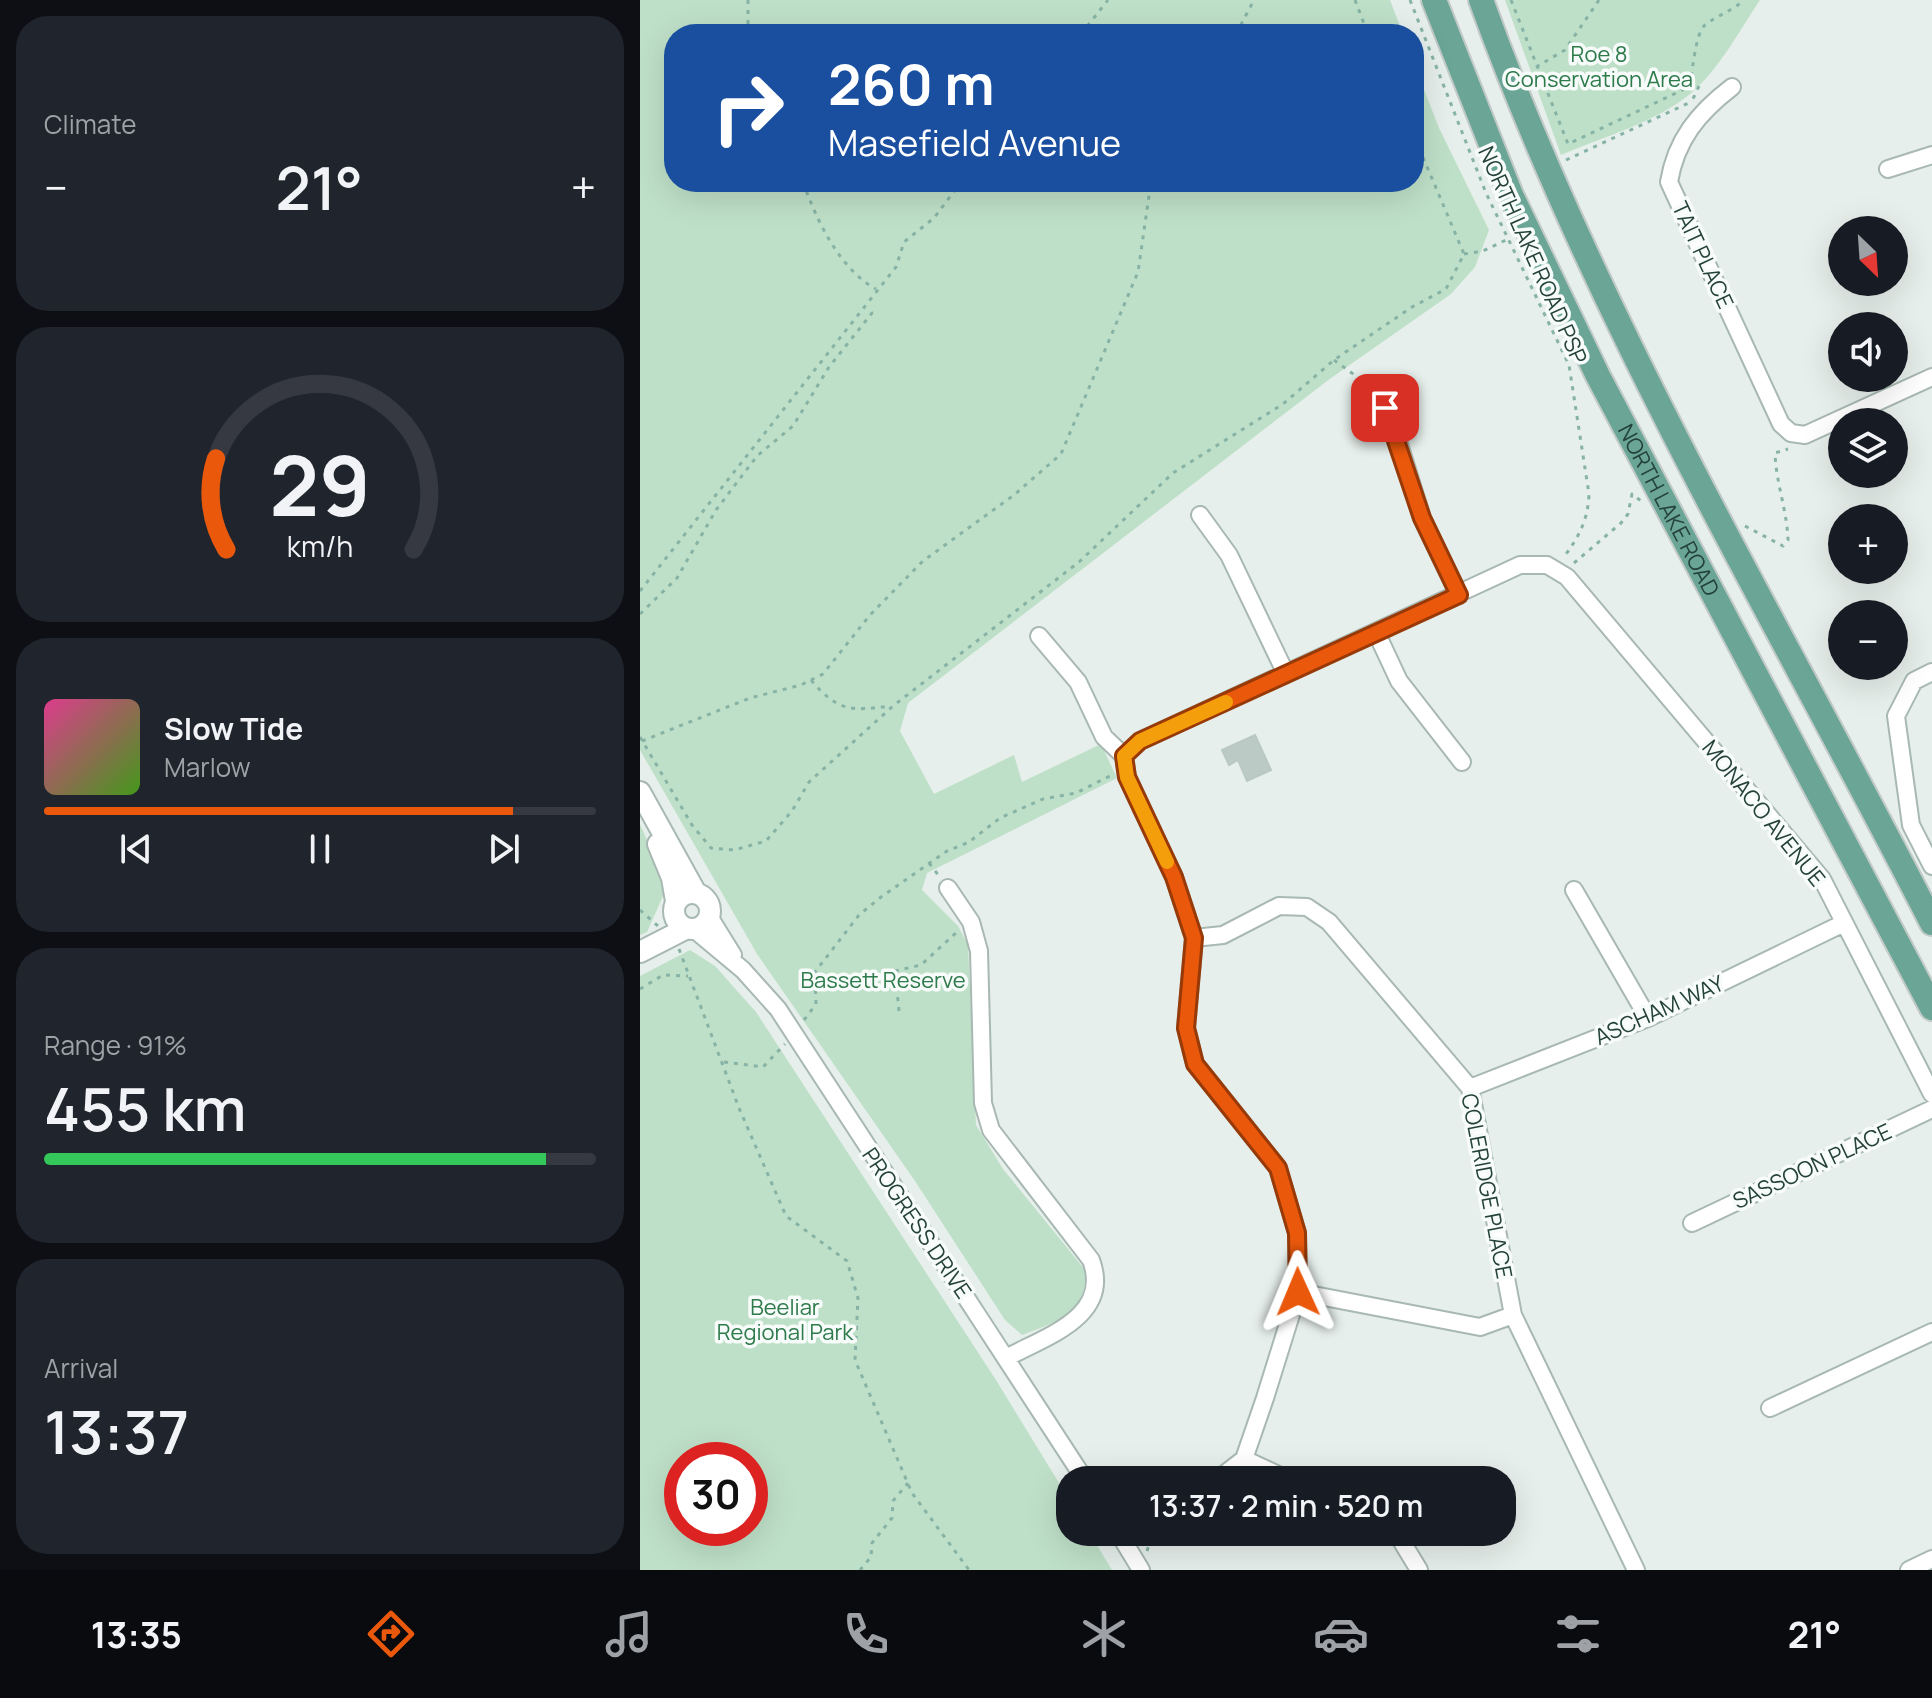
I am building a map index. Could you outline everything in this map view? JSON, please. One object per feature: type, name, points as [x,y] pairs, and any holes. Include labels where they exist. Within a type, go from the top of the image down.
[{"type":"main road","name":"NORTH LAKE ROAD","points":[[1434,0],[1511,195],[1661,496],[1932,1008]]},
{"type":"main road","name":"NORTH LAKE ROAD","points":[[1481,0],[1545,166],[1634,356],[1932,923]]},
{"type":"street","name":"TAIT PLACE","points":[[1732,87],[1699,105],[1674,152],[1669,182],[1781,424],[1792,441]]},
{"type":"street","points":[[1888,169],[1932,155]]},
{"type":"street","points":[[1792,441],[1932,377]]},
{"type":"street","points":[[1371,387],[1395,431],[1422,518],[1459,595]]},
{"type":"street","points":[[1200,515],[1229,555],[1286,674]]},
{"type":"street","points":[[1125,763],[1140,741],[1377,634],[1520,565],[1555,570]]},
{"type":"street","name":"MONACO AVENUE","points":[[1555,570],[1822,879],[1932,1094]]},
{"type":"street","points":[[1377,634],[1399,681],[1462,762]]},
{"type":"street","points":[[1039,636],[1078,682],[1104,737],[1125,763],[1174,877],[1194,938],[1186,1028],[1195,1064],[1278,1168],[1297,1233],[1298,1292],[1244,1459],[1235,1466]]},
{"type":"street","points":[[1932,672],[1914,681],[1896,716],[1911,825],[1932,866]]},
{"type":"street","points":[[640,792],[696,893]]},
{"type":"street","name":"PROGRESS DRIVE","points":[[640,813],[658,844],[672,878],[675,928],[743,970],[778,1009],[1008,1357],[1076,1466]]},
{"type":"street","points":[[948,888],[970,920],[979,951],[987,1117],[998,1142],[1091,1260],[1097,1286],[1089,1307],[1077,1320],[1008,1357]]},
{"type":"street","points":[[1574,890],[1648,1018]]},
{"type":"street","points":[[696,893],[706,898],[711,908],[675,928],[686,894],[696,893]]},
{"type":"street","name":"COLERIDGE PLACE","points":[[1194,938],[1223,935],[1279,906],[1307,907],[1329,922],[1470,1088],[1513,1315],[1636,1570]]},
{"type":"street","name":"ASCHAM WAY","points":[[1470,1088],[1648,1018],[1844,923]]},
{"type":"street","name":"SASSOON PLACE","points":[[1692,1223],[1932,1109]]},
{"type":"street","points":[[1298,1292],[1480,1327],[1513,1315]]},
{"type":"street","points":[[1770,1408],[1932,1332]]},
{"type":"street","points":[[1244,1459],[1259,1466]]},
{"type":"street","points":[[1130,1546],[1144,1565]]},
{"type":"street","points":[[1404,1546],[1419,1570]]},
{"type":"street","points":[[1909,1570],[1930,1564]]},
{"type":"path","points":[[748,0],[748,24]]},
{"type":"path","points":[[1089,24],[1108,0]]},
{"type":"path","points":[[1241,24],[1254,0]]},
{"type":"path","points":[[1355,0],[1364,24]]},
{"type":"path","name":"NORTH LAKE ROAD PSP","points":[[1410,0],[1419,24]]},
{"type":"path","points":[[1511,0],[1569,144]]},
{"type":"path","points":[[1536,67],[1565,50],[1599,0]]},
{"type":"path","points":[[1566,160],[1564,153],[1569,144],[1676,96],[1689,87],[1697,58],[1697,37],[1704,26],[1744,0]]},
{"type":"path","name":"NORTH LAKE ROAD PSP","points":[[1424,38],[1443,90],[1508,239],[1569,365],[1586,454],[1588,513],[1582,531],[1555,570]]},
{"type":"path","points":[[1556,161],[1566,160],[1699,105],[1699,86],[1691,80]]},
{"type":"path","points":[[1424,160],[1464,254]]},
{"type":"path","points":[[807,192],[814,212],[844,258],[861,281],[877,290]]},
{"type":"path","points":[[640,591],[896,267],[904,242],[934,218],[954,192]]},
{"type":"path","points":[[1150,192],[1138,272],[1061,454],[1014,495],[923,561],[870,615],[823,674],[641,739],[692,825],[711,848],[734,850],[766,841],[792,811],[809,782],[893,706],[1079,562],[1173,473],[1283,404],[1334,360],[1412,307],[1446,289],[1464,254]]},
{"type":"path","points":[[1464,254],[1483,251],[1508,239]]},
{"type":"path","points":[[640,614],[677,578],[716,510],[757,456],[793,426],[829,367],[872,313],[877,313]]},
{"type":"path","points":[[1334,360],[1371,387]]},
{"type":"path","points":[[1744,526],[1783,546],[1788,540],[1787,519],[1776,476],[1775,453],[1792,441]]},
{"type":"path","points":[[1555,570],[1621,523],[1628,514],[1632,494],[1644,504],[1661,496]]},
{"type":"path","points":[[811,680],[829,701],[854,711],[893,706]]},
{"type":"path","points":[[724,1062],[763,1067],[816,1004],[815,972],[824,957],[859,915],[881,897],[947,851],[969,842],[1000,818],[1043,799],[1076,793],[1125,763]]},
{"type":"path","points":[[640,910],[647,918]]},
{"type":"path","points":[[899,1011],[895,971],[921,965],[970,920]]},
{"type":"path","points":[[675,928],[749,1131],[786,1216],[847,1261],[858,1298],[855,1360],[908,1483],[969,1570]]},
{"type":"path","points":[[640,989],[663,975],[690,976]]},
{"type":"path","points":[[860,1570],[871,1557],[872,1543],[892,1518],[893,1501],[908,1483]]},
{"type":"green space","name":"Bassett Reserve","points":[[640,0],[1390,0],[1399,24],[664,24],[664,192],[1424,192],[1424,90],[1439,128],[1489,230],[1475,267],[1451,294],[1331,378],[908,703],[900,731],[934,794],[1014,755],[1022,782],[1101,744],[1117,778],[927,873],[922,890],[958,926],[968,945],[976,1125],[1003,1169],[1086,1271],[1081,1298],[1068,1314],[1022,1335],[1005,1320],[915,1181],[757,954],[640,750]]},
{"type":"green space","name":"Roe 8 Conservation Area","points":[[1505,0],[1760,0],[1719,62],[1690,94],[1645,121],[1561,155]]},
{"type":"green space","points":[[640,824],[667,887],[647,932],[640,935]]},
{"type":"green space","name":"Beeliar Regional Park","points":[[690,950],[715,966],[756,1012],[996,1380],[1056,1478],[1056,1546],[1097,1546],[1112,1570],[640,1570],[640,976]]},
{"type":"building","points":[[1255,735],[1271,770],[1247,781],[1238,760],[1229,765],[1222,750]]},
{"type":"slow traffic","points":[[1167,862],[1127,777],[1124,756],[1140,741],[1226,702]]},
{"type":"route","points":[[1298,1292],[1297,1233],[1278,1168],[1195,1064],[1186,1028],[1194,938],[1174,877],[1127,777],[1124,756],[1140,741],[1459,595],[1422,518],[1385,408]]}]
